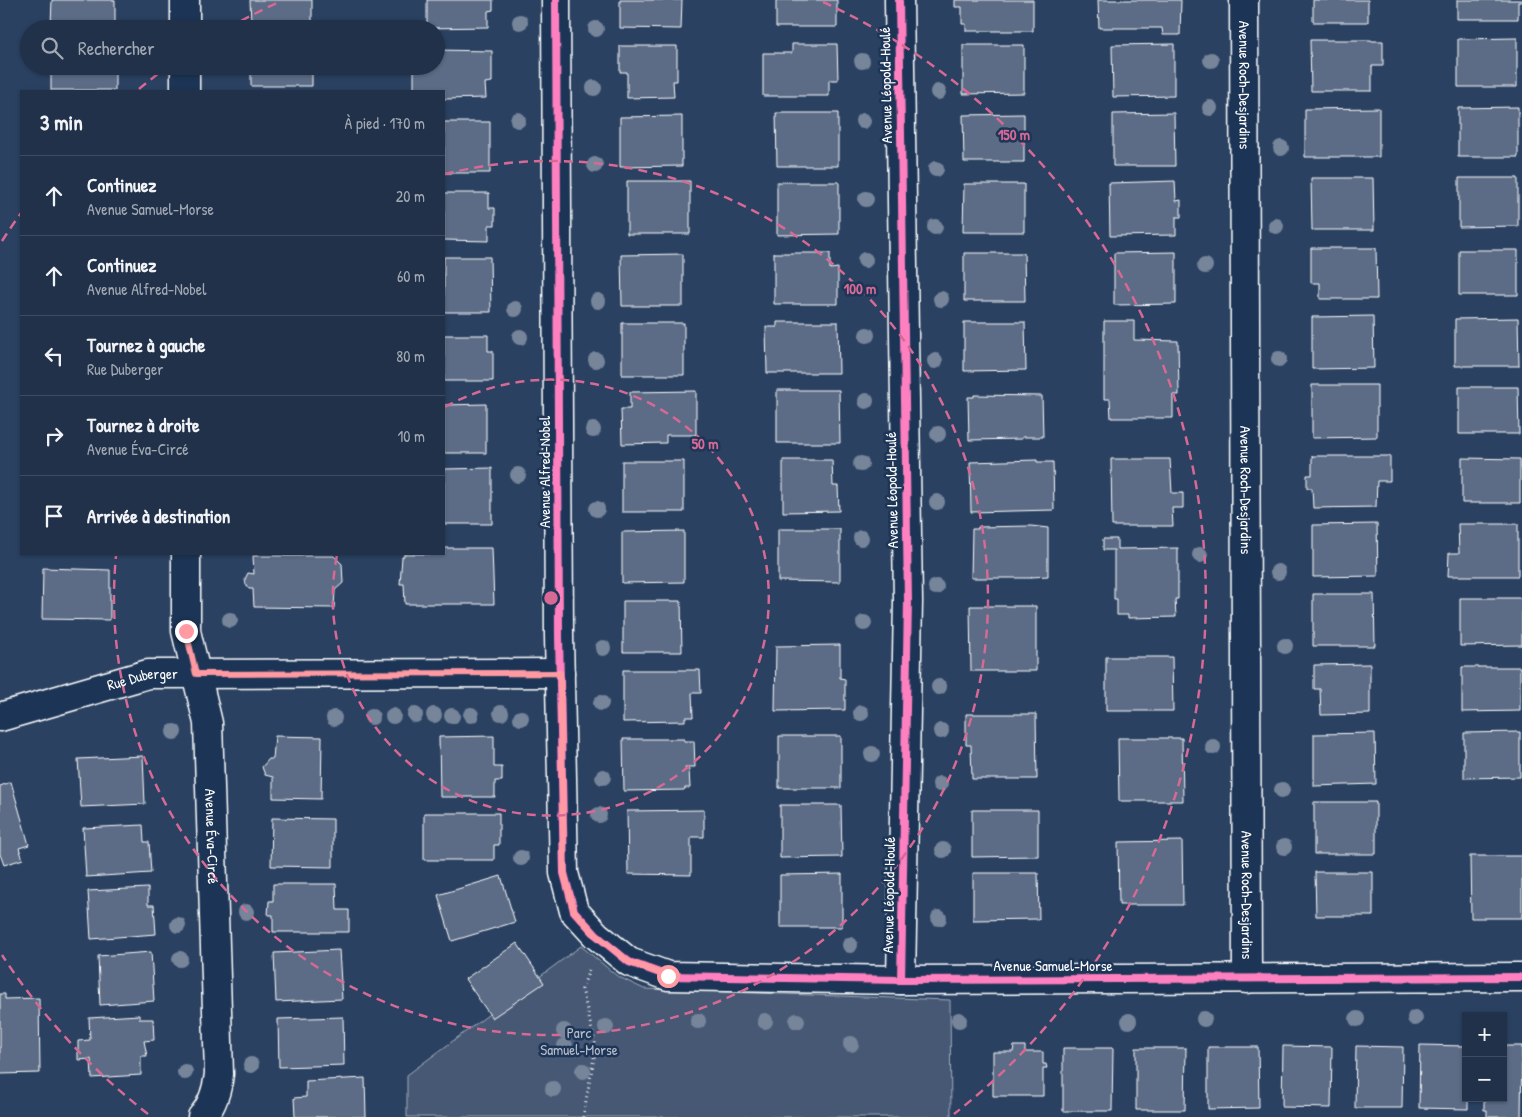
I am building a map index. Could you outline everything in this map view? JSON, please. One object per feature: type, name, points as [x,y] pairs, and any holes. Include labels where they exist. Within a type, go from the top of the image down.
[{"type":"street","points":[[185,0],[185,20]]},
{"type":"street","name":"Avenue Alfred-Nobel","points":[[556,0],[560,673],[564,873],[574,911],[598,937]]},
{"type":"street","name":"Avenue Léopold-Houlé","points":[[899,0],[908,601],[901,980]]},
{"type":"street","name":"Avenue Roch-Desjardins","points":[[1244,0],[1247,979]]},
{"type":"street","points":[[185,75],[185,90]]},
{"type":"street","name":"Avenue Éva-Circé","points":[[186,555],[186,631],[208,724],[220,1074],[216,1093],[208,1110],[202,1117]]},
{"type":"street","name":"Rue Duberger","points":[[0,717],[148,674],[560,673]]},
{"type":"street","name":"Avenue Samuel-Morse","points":[[598,937],[629,962],[668,976],[901,980],[1522,977]]},
{"type":"path","points":[[583,1117],[596,1047],[582,989],[598,937]]},
{"type":"green space","name":"Parc Samuel-Morse","points":[[581,946],[617,976],[644,989],[950,1000],[951,1117],[407,1117],[407,1075]]},
{"type":"building","points":[[52,0],[115,0],[115,20],[51,20]]},
{"type":"building","points":[[250,0],[312,0],[312,20],[251,20]]},
{"type":"building","points":[[427,0],[493,0],[493,10],[488,11],[488,27],[445,28],[445,20],[427,20]]},
{"type":"building","points":[[620,0],[682,0],[681,29],[620,28]]},
{"type":"building","points":[[776,0],[837,0],[837,27],[776,27]]},
{"type":"building","points":[[955,0],[1033,0],[1033,31],[966,31],[966,24],[962,24],[962,7],[955,7]]},
{"type":"building","points":[[1098,0],[1181,0],[1180,35],[1163,35],[1162,28],[1099,28]]},
{"type":"building","points":[[1313,0],[1368,0],[1368,22],[1313,22]]},
{"type":"building","points":[[1457,0],[1522,0],[1522,2],[1518,2],[1518,19],[1457,19]]},
{"type":"building","points":[[1517,38],[1517,87],[1458,87],[1458,39]]},
{"type":"building","points":[[1310,40],[1383,41],[1383,66],[1372,66],[1372,91],[1311,91]]},
{"type":"building","points":[[792,44],[837,44],[838,80],[829,80],[829,96],[763,96],[763,53],[792,53]]},
{"type":"building","points":[[1174,44],[1174,96],[1113,97],[1112,45]]},
{"type":"building","points":[[963,45],[1024,45],[1024,93],[963,94]]},
{"type":"building","points":[[620,46],[677,46],[677,81],[673,81],[674,97],[627,98],[627,72],[620,72]]},
{"type":"building","points":[[445,50],[492,51],[492,82],[485,83],[486,98],[445,99],[445,90],[414,90],[414,75],[445,75]]},
{"type":"building","points":[[51,75],[115,75],[115,90],[51,90]]},
{"type":"building","points":[[251,75],[312,75],[312,86],[251,86]]},
{"type":"building","points":[[1518,107],[1518,157],[1458,157],[1458,108]]},
{"type":"building","points":[[1379,108],[1379,157],[1305,157],[1305,109]]},
{"type":"building","points":[[776,113],[838,113],[838,166],[777,166]]},
{"type":"building","points":[[1174,113],[1175,166],[1113,166],[1113,114]]},
{"type":"building","points":[[1024,114],[1024,162],[964,162],[963,115]]},
{"type":"building","points":[[682,116],[682,166],[620,167],[620,117]]},
{"type":"building","points":[[445,122],[490,122],[490,173],[445,173]]},
{"type":"building","points":[[1311,178],[1373,178],[1374,230],[1312,230]]},
{"type":"building","points":[[1459,178],[1518,178],[1518,226],[1459,227]]},
{"type":"building","points":[[627,181],[690,181],[690,234],[627,234]]},
{"type":"building","points":[[1175,181],[1176,201],[1181,200],[1181,217],[1176,217],[1176,235],[1110,236],[1109,183]]},
{"type":"building","points":[[777,182],[839,182],[839,234],[777,235]]},
{"type":"building","points":[[964,184],[1024,184],[1024,232],[963,232]]},
{"type":"building","points":[[445,193],[489,193],[489,208],[495,208],[495,225],[489,225],[489,241],[445,240]]},
{"type":"building","points":[[1311,248],[1376,248],[1377,299],[1320,299],[1320,283],[1311,283]]},
{"type":"building","points":[[1459,250],[1518,250],[1518,295],[1459,295]]},
{"type":"building","points":[[1176,252],[1176,304],[1114,305],[1114,253]]},
{"type":"building","points":[[774,253],[830,253],[830,269],[838,268],[838,304],[774,304]]},
{"type":"building","points":[[964,253],[1024,253],[1025,301],[964,301]]},
{"type":"building","points":[[683,254],[683,306],[622,306],[621,255]]},
{"type":"building","points":[[445,257],[490,257],[491,312],[445,312]]},
{"type":"building","points":[[1373,316],[1374,368],[1312,369],[1312,317]]},
{"type":"building","points":[[1518,318],[1519,366],[1455,366],[1455,319]]},
{"type":"building","points":[[1104,321],[1134,321],[1134,340],[1178,341],[1179,395],[1173,395],[1173,418],[1111,418],[1110,399],[1104,399]]},
{"type":"building","points":[[777,322],[838,322],[839,373],[767,373],[766,327],[777,327]]},
{"type":"building","points":[[964,322],[1025,322],[1026,370],[964,371]]},
{"type":"building","points":[[622,323],[684,323],[684,375],[622,375]]},
{"type":"building","points":[[445,335],[488,335],[488,351],[493,351],[493,381],[445,381]]},
{"type":"building","points":[[1312,385],[1377,385],[1377,437],[1312,438]]},
{"type":"building","points":[[1459,387],[1518,387],[1519,434],[1459,434]]},
{"type":"building","points":[[777,390],[839,390],[840,443],[777,443]]},
{"type":"building","points":[[696,391],[696,435],[666,435],[666,443],[622,444],[621,409],[630,409],[630,392]]},
{"type":"building","points":[[974,395],[1042,396],[1043,437],[969,440],[968,397],[974,397]]},
{"type":"building","points":[[486,404],[486,453],[445,453],[445,405]]},
{"type":"building","points":[[1312,456],[1390,456],[1390,481],[1377,481],[1376,507],[1313,508],[1312,488],[1307,488],[1307,475],[1312,475]]},
{"type":"building","points":[[1462,458],[1520,459],[1520,503],[1462,503]]},
{"type":"building","points":[[1111,459],[1170,459],[1172,493],[1183,493],[1183,508],[1172,508],[1173,526],[1112,526]]},
{"type":"building","points":[[783,460],[832,460],[833,486],[838,486],[839,511],[783,512]]},
{"type":"building","points":[[1037,460],[1037,462],[1053,462],[1054,510],[971,512],[970,462]]},
{"type":"building","points":[[622,461],[684,461],[684,512],[622,512]]},
{"type":"building","points":[[492,468],[492,524],[445,524],[445,469]]},
{"type":"building","points":[[1377,524],[1378,576],[1313,577],[1313,525]]},
{"type":"building","points":[[1458,524],[1518,524],[1518,576],[1448,576],[1449,553],[1459,553]]},
{"type":"building","points":[[1031,526],[1048,528],[1048,576],[1032,578],[971,578],[972,529],[978,529],[978,527]]},
{"type":"building","points":[[778,529],[840,529],[840,582],[778,581]]},
{"type":"building","points":[[684,531],[684,582],[622,583],[622,532]]},
{"type":"building","points":[[1103,539],[1117,539],[1117,549],[1178,548],[1178,599],[1175,599],[1176,617],[1128,618],[1128,615],[1117,615],[1117,599],[1114,599],[1114,550],[1103,550]]},
{"type":"building","points":[[445,548],[492,548],[494,604],[405,604],[404,584],[400,584],[402,557],[445,555]]},
{"type":"building","points":[[253,556],[334,556],[342,564],[343,583],[335,590],[334,608],[254,607],[253,589],[249,589],[245,579],[248,573],[254,574]]},
{"type":"building","points":[[43,568],[110,570],[110,620],[42,619]]},
{"type":"building","points":[[1313,594],[1374,594],[1375,646],[1313,646]]},
{"type":"building","points":[[1460,598],[1522,598],[1522,645],[1460,646]]},
{"type":"building","points":[[623,601],[681,601],[682,652],[623,652]]},
{"type":"building","points":[[970,606],[1036,606],[1036,671],[971,671]]},
{"type":"building","points":[[840,645],[840,678],[845,679],[845,710],[775,711],[776,646]]},
{"type":"building","points":[[1106,657],[1172,657],[1173,711],[1106,711]]},
{"type":"building","points":[[1370,664],[1370,714],[1321,715],[1320,689],[1314,689],[1314,665]]},
{"type":"building","points":[[1462,667],[1520,667],[1520,711],[1462,712]]},
{"type":"building","points":[[623,670],[700,670],[701,693],[692,693],[693,717],[685,717],[685,721],[623,722]]},
{"type":"building","points":[[966,714],[1036,714],[1037,779],[972,779],[971,745],[966,745]]},
{"type":"building","points":[[1520,732],[1520,777],[1464,778],[1464,733]]},
{"type":"building","points":[[1375,733],[1376,784],[1314,786],[1314,734]]},
{"type":"building","points":[[275,736],[322,737],[321,799],[273,798],[273,777],[265,775],[262,767],[269,759],[273,759]]},
{"type":"building","points":[[494,736],[494,767],[502,767],[502,781],[495,781],[495,797],[440,797],[439,737]]},
{"type":"building","points":[[779,736],[841,736],[841,788],[779,788]]},
{"type":"building","points":[[1118,738],[1182,738],[1183,801],[1119,801]]},
{"type":"building","points":[[623,739],[684,739],[684,741],[694,741],[695,767],[685,767],[685,769],[689,769],[690,788],[685,788],[684,790],[624,791]]},
{"type":"building","points":[[143,756],[145,804],[81,807],[78,759]]},
{"type":"building","points":[[11,782],[29,845],[19,848],[23,859],[4,865],[0,854],[0,786]]},
{"type":"building","points":[[1314,802],[1376,802],[1376,854],[1314,854]]},
{"type":"building","points":[[780,805],[841,805],[842,857],[780,858]]},
{"type":"building","points":[[704,810],[704,837],[691,837],[691,875],[628,874],[627,811]]},
{"type":"building","points":[[972,810],[1038,810],[1038,856],[972,857]]},
{"type":"building","points":[[424,813],[499,813],[499,845],[494,845],[494,860],[424,860]]},
{"type":"building","points":[[272,818],[333,819],[333,867],[271,866]]},
{"type":"building","points":[[143,825],[144,842],[149,842],[151,873],[86,877],[83,828]]},
{"type":"building","points":[[1182,841],[1183,905],[1119,905],[1118,842]]},
{"type":"building","points":[[1470,856],[1522,856],[1522,918],[1471,918]]},
{"type":"building","points":[[1315,872],[1373,872],[1373,916],[1316,916]]},
{"type":"building","points":[[973,873],[1038,873],[1039,919],[973,920]]},
{"type":"building","points":[[842,874],[842,927],[780,927],[780,875]]},
{"type":"building","points":[[501,876],[515,922],[452,941],[438,895]]},
{"type":"building","points":[[273,884],[336,884],[337,910],[349,910],[349,932],[273,932],[273,915],[268,915],[269,901],[273,901]]},
{"type":"building","points":[[148,888],[148,905],[154,905],[156,934],[91,939],[88,891]]},
{"type":"building","points":[[517,943],[544,983],[492,1018],[465,979]]},
{"type":"building","points":[[339,950],[342,999],[276,1002],[274,953]]},
{"type":"building","points":[[151,952],[154,1001],[100,1005],[98,956]]},
{"type":"building","points":[[0,994],[5,994],[5,999],[39,998],[40,1073],[0,1074]]},
{"type":"building","points":[[139,1015],[139,1019],[153,1019],[154,1040],[144,1041],[147,1056],[141,1056],[141,1075],[92,1078],[91,1059],[78,1060],[78,1041],[90,1040],[89,1018]]},
{"type":"building","points":[[343,1017],[344,1065],[279,1067],[278,1019]]},
{"type":"building","points":[[1420,1045],[1462,1046],[1462,1102],[1468,1102],[1468,1109],[1419,1108]]},
{"type":"building","points":[[1014,1046],[1025,1046],[1025,1052],[1043,1052],[1043,1064],[1046,1064],[1047,1068],[1043,1068],[1043,1096],[993,1096],[993,1052],[1013,1052]]},
{"type":"building","points":[[1283,1046],[1332,1047],[1331,1108],[1282,1107]]},
{"type":"building","points":[[1356,1046],[1403,1047],[1402,1108],[1355,1108]]},
{"type":"building","points":[[1507,1046],[1522,1046],[1521,1117],[1487,1117],[1487,1110],[1484,1110],[1484,1102],[1507,1102]]},
{"type":"building","points":[[1208,1047],[1258,1047],[1259,1108],[1208,1109]]},
{"type":"building","points":[[1063,1048],[1113,1048],[1112,1111],[1063,1111]]},
{"type":"building","points":[[1136,1048],[1186,1048],[1185,1110],[1136,1110]]},
{"type":"building","points":[[365,1078],[366,1117],[295,1117],[294,1098],[306,1097],[306,1081]]},
{"type":"cycle path","points":[[556,0],[559,636],[564,873],[574,911],[596,935],[629,962],[668,976],[901,980],[1522,977]]},
{"type":"cycle path","points":[[899,0],[908,601],[901,980]]},
{"type":"route","points":[[186,631],[196,674],[560,673],[564,873],[574,911],[596,935],[629,962],[668,976]]}]
